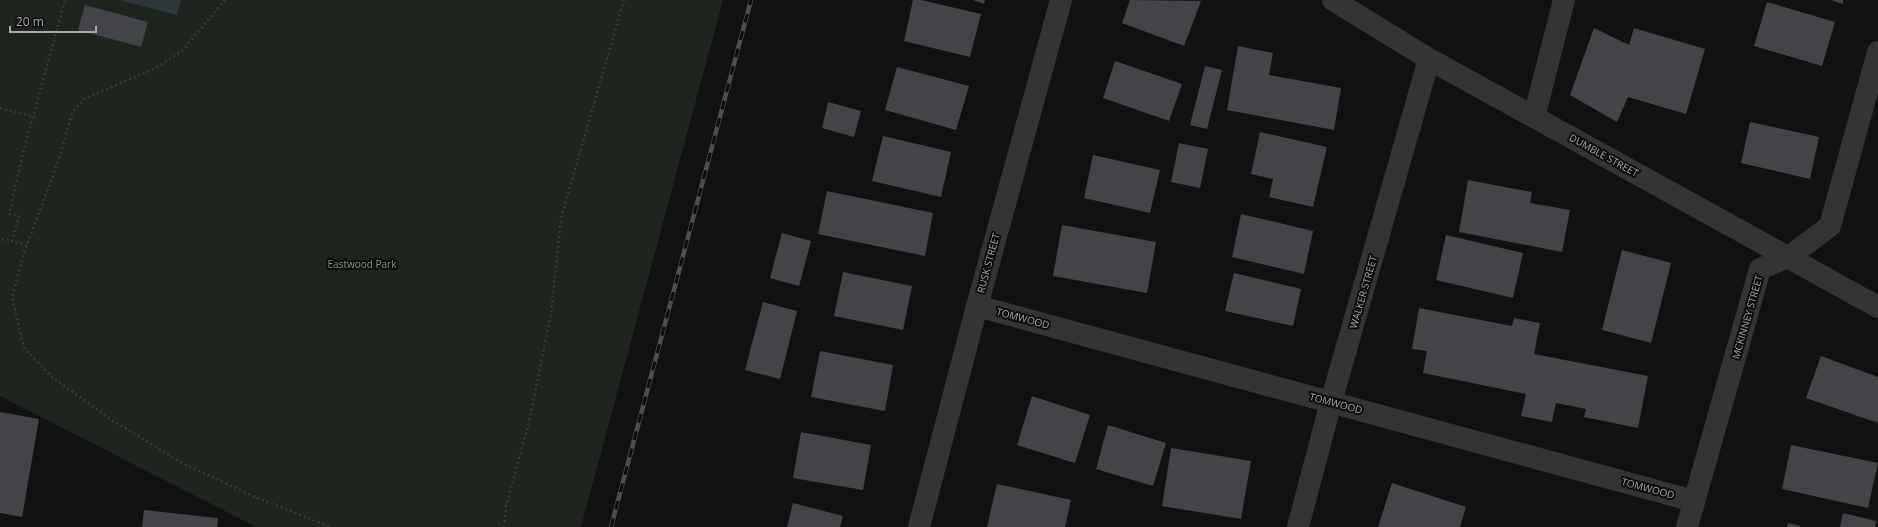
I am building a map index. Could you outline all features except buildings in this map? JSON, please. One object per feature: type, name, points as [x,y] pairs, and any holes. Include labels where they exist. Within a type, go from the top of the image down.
[{"type":"street","name":"RUSK STREET","points":[[919,527],[977,306],[1061,0]]},
{"type":"street","name":"DUMBLE STREET","points":[[1333,0],[1429,59],[1790,256],[1878,307]]},
{"type":"street","points":[[1534,117],[1564,0]]},
{"type":"street","name":"MCKINNEY STREET","points":[[1687,527],[1760,268],[1790,256],[1830,226],[1878,52]]},
{"type":"street","name":"WALKER STREET","points":[[1298,527],[1331,402],[1429,59]]},
{"type":"street","name":"TOMWOOD","points":[[977,306],[1694,501]]},
{"type":"path","points":[[12,241],[19,216],[10,214],[23,154],[35,117],[66,0]]},
{"type":"path","points":[[225,0],[182,52],[156,68],[84,100],[72,113],[60,156],[27,245],[12,297],[24,348],[52,377],[110,419],[182,463],[254,497],[331,527]]},
{"type":"path","points":[[504,527],[506,506],[529,422],[551,314],[561,218],[624,0]]},
{"type":"path","points":[[0,108],[35,117]]},
{"type":"path","points":[[2,239],[27,245]]},
{"type":"green space","name":"Eastwood Park","points":[[0,0],[723,0],[581,527],[256,527],[0,396]]},
{"type":"shaded area","points":[[119,0],[181,0],[177,15]]},
{"type":"railway","points":[[611,527],[751,0]]}]
